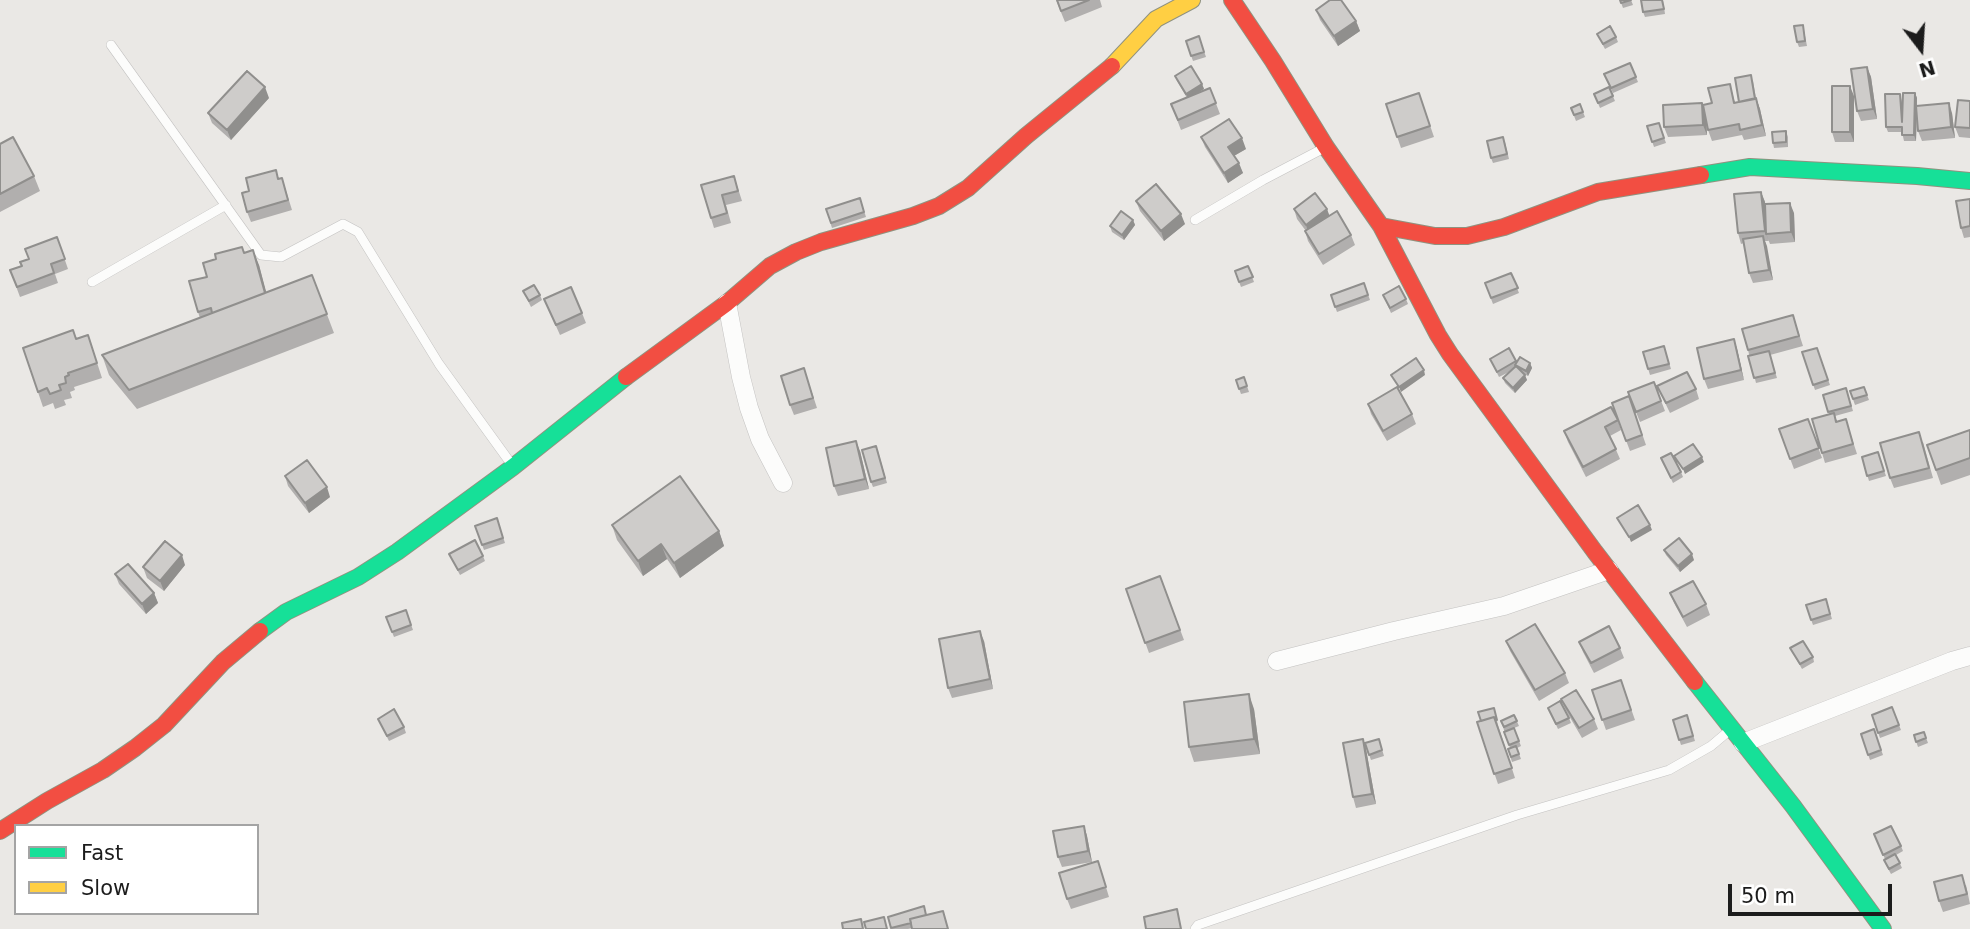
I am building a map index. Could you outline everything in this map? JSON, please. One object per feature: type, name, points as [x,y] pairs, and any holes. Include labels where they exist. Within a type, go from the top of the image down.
[{"type":"street","points":[[0,831],[135,748],[164,725],[223,663],[259,632],[286,612],[358,577],[397,552],[513,467],[642,364],[727,303],[770,265],[796,252],[847,234],[939,206],[968,188],[1026,136],[1107,73],[1156,19],[1192,0]]},
{"type":"street","points":[[1232,0],[1326,147],[1381,226],[1450,354],[1609,570],[1793,806],[1883,929]]},
{"type":"street","points":[[1381,226],[1435,236],[1467,236],[1504,227],[1598,192],[1750,167],[1970,181]]},
{"type":"street","points":[[727,303],[749,408],[760,439],[783,483]]},
{"type":"street","points":[[1277,661],[1504,606],[1609,570]]},
{"type":"street","points":[[1743,743],[1970,656]]},
{"type":"lane","points":[[111,45],[261,255],[281,257],[343,224],[358,232],[439,364],[513,467]]},
{"type":"lane","points":[[1195,220],[1326,147]]},
{"type":"lane","points":[[92,282],[226,205]]},
{"type":"lane","points":[[1195,929],[1198,925],[1517,815],[1669,770],[1711,746],[1731,729]]},
{"type":"building","points":[[1057,0],[1089,0],[1061,11]]},
{"type":"building","points":[[1330,0],[1341,0],[1356,21],[1334,36],[1316,10]]},
{"type":"building","points":[[1641,0],[1662,0],[1664,9],[1643,12]]},
{"type":"building","points":[[1803,25],[1805,41],[1797,42],[1794,26]]},
{"type":"building","points":[[1610,26],[1616,37],[1603,44],[1597,34]]},
{"type":"building","points":[[1199,36],[1204,52],[1191,56],[1186,41]]},
{"type":"building","points":[[1630,63],[1636,77],[1611,88],[1604,74]]},
{"type":"building","points":[[1191,66],[1202,84],[1186,94],[1175,76]]},
{"type":"building","points":[[1867,67],[1873,109],[1857,111],[1851,69]]},
{"type":"building","points":[[247,71],[265,87],[227,130],[208,113]]},
{"type":"building","points":[[1751,75],[1755,99],[1739,102],[1735,78]]},
{"type":"building","points":[[1730,84],[1734,103],[1756,98],[1762,125],[1740,130],[1739,124],[1708,130],[1703,105],[1712,103],[1708,88]]},
{"type":"building","points":[[1832,86],[1850,86],[1850,132],[1832,132]]},
{"type":"building","points":[[1609,87],[1613,96],[1598,103],[1594,94]]},
{"type":"building","points":[[1210,88],[1216,103],[1178,120],[1171,104]]},
{"type":"building","points":[[1419,93],[1430,126],[1397,137],[1386,104]]},
{"type":"building","points":[[1903,93],[1915,93],[1914,135],[1902,135],[1902,127],[1886,127],[1885,94],[1900,94],[1902,122]]},
{"type":"building","points":[[1958,100],[1970,101],[1970,128],[1955,127]]},
{"type":"building","points":[[1702,103],[1703,125],[1664,127],[1663,105]]},
{"type":"building","points":[[1949,103],[1951,127],[1918,131],[1916,106]]},
{"type":"building","points":[[1580,104],[1583,112],[1574,115],[1571,108]]},
{"type":"building","points":[[1229,119],[1242,138],[1228,147],[1239,163],[1224,173],[1201,137]]},
{"type":"building","points":[[1659,123],[1664,138],[1652,142],[1647,126]]},
{"type":"building","points":[[1786,131],[1786,142],[1773,143],[1772,132]]},
{"type":"building","points":[[13,137],[34,176],[0,194],[0,144]]},
{"type":"building","points":[[1503,137],[1507,154],[1491,158],[1487,141]]},
{"type":"building","points":[[276,170],[278,179],[282,178],[288,200],[247,212],[242,193],[249,191],[246,178]]},
{"type":"building","points":[[734,176],[738,191],[722,195],[727,213],[711,218],[701,185]]},
{"type":"building","points":[[1156,184],[1181,214],[1161,231],[1136,201]]},
{"type":"building","points":[[1761,192],[1765,231],[1738,233],[1734,194]]},
{"type":"building","points":[[1315,193],[1327,209],[1306,225],[1294,209]]},
{"type":"building","points":[[860,198],[864,212],[831,223],[826,209]]},
{"type":"building","points":[[1970,199],[1970,226],[1961,228],[1956,201]]},
{"type":"building","points":[[1790,203],[1791,232],[1766,234],[1765,204]]},
{"type":"building","points":[[1121,211],[1133,220],[1122,235],[1110,226]]},
{"type":"building","points":[[1337,211],[1351,235],[1319,254],[1305,231]]},
{"type":"building","points":[[1763,236],[1769,270],[1749,273],[1743,239]]},
{"type":"building","points":[[57,237],[65,259],[51,264],[54,273],[17,287],[10,270],[22,266],[20,262],[29,259],[25,249]]},
{"type":"building","points":[[242,247],[244,253],[253,250],[265,293],[212,313],[211,308],[198,312],[189,281],[207,277],[203,263],[216,259],[215,254]]},
{"type":"building","points":[[1248,266],[1253,277],[1239,282],[1235,271]]},
{"type":"building","points":[[1511,273],[1518,288],[1491,298],[1485,283]]},
{"type":"building","points":[[312,275],[327,314],[129,390],[102,355]]},
{"type":"building","points":[[1364,283],[1368,295],[1335,307],[1331,295]]},
{"type":"building","points":[[534,285],[540,295],[529,301],[523,291]]},
{"type":"building","points":[[1399,286],[1406,299],[1390,308],[1383,295]]},
{"type":"building","points":[[571,287],[582,313],[556,325],[544,299]]},
{"type":"building","points":[[1793,315],[1799,336],[1748,350],[1742,329]]},
{"type":"building","points":[[73,330],[76,339],[88,335],[97,363],[68,373],[65,377],[66,383],[59,385],[61,390],[50,394],[47,388],[38,392],[23,348]]},
{"type":"building","points":[[1734,339],[1741,370],[1704,379],[1697,348]]},
{"type":"building","points":[[1664,346],[1669,364],[1648,369],[1643,352]]},
{"type":"building","points":[[1509,348],[1516,361],[1497,372],[1490,359]]},
{"type":"building","points":[[1817,348],[1828,380],[1813,385],[1802,352]]},
{"type":"building","points":[[1769,351],[1775,373],[1754,378],[1748,356]]},
{"type":"building","points":[[1520,357],[1530,363],[1526,371],[1515,365]]},
{"type":"building","points":[[1416,358],[1424,370],[1399,387],[1391,375]]},
{"type":"building","points":[[1516,366],[1525,375],[1513,388],[1503,378]]},
{"type":"building","points":[[804,368],[813,398],[790,405],[781,376]]},
{"type":"building","points":[[1687,372],[1696,389],[1666,403],[1657,386]]},
{"type":"building","points":[[1244,377],[1247,386],[1239,389],[1236,380]]},
{"type":"building","points":[[1654,382],[1661,401],[1636,412],[1628,392]]},
{"type":"building","points":[[1397,387],[1412,414],[1383,431],[1368,404]]},
{"type":"building","points":[[1864,387],[1867,395],[1853,399],[1850,391]]},
{"type":"building","points":[[1846,388],[1851,406],[1828,412],[1823,395]]},
{"type":"building","points":[[1629,396],[1642,435],[1626,441],[1612,403]]},
{"type":"building","points":[[1611,407],[1618,420],[1605,427],[1616,449],[1583,467],[1564,431]]},
{"type":"building","points":[[1834,413],[1836,422],[1846,419],[1853,444],[1822,453],[1812,419]]},
{"type":"building","points":[[1808,419],[1819,448],[1790,459],[1779,429]]},
{"type":"building","points":[[1970,430],[1970,458],[1936,470],[1927,445]]},
{"type":"building","points":[[1919,432],[1929,468],[1890,478],[1880,443]]},
{"type":"building","points":[[856,441],[865,479],[834,486],[826,448]]},
{"type":"building","points":[[1693,444],[1702,457],[1683,469],[1674,456]]},
{"type":"building","points":[[876,446],[885,478],[871,482],[862,450]]},
{"type":"building","points":[[1878,452],[1884,471],[1867,476],[1862,457]]},
{"type":"building","points":[[1671,453],[1681,472],[1671,478],[1661,458]]},
{"type":"building","points":[[307,460],[327,487],[305,503],[285,476]]},
{"type":"building","points":[[680,476],[719,531],[674,563],[661,544],[638,561],[612,525]]},
{"type":"building","points":[[1638,505],[1650,525],[1629,537],[1617,518]]},
{"type":"building","points":[[497,518],[503,538],[482,545],[475,526]]},
{"type":"building","points":[[1679,538],[1692,554],[1678,566],[1664,550]]},
{"type":"building","points":[[475,540],[483,556],[458,570],[449,554]]},
{"type":"building","points":[[165,541],[182,555],[160,581],[143,567]]},
{"type":"building","points":[[128,564],[154,593],[142,604],[115,574]]},
{"type":"building","points":[[1160,576],[1180,630],[1145,643],[1126,589]]},
{"type":"building","points":[[1693,581],[1706,604],[1683,617],[1670,593]]},
{"type":"building","points":[[1826,599],[1830,614],[1811,620],[1806,605]]},
{"type":"building","points":[[406,610],[411,625],[392,632],[386,617]]},
{"type":"building","points":[[1535,624],[1565,673],[1535,690],[1506,641]]},
{"type":"building","points":[[1609,626],[1620,648],[1591,663],[1579,642]]},
{"type":"building","points":[[980,631],[990,679],[948,688],[939,639]]},
{"type":"building","points":[[1803,641],[1813,657],[1800,664],[1790,648]]},
{"type":"building","points":[[1621,680],[1631,710],[1602,720],[1592,690]]},
{"type":"building","points":[[1576,690],[1594,719],[1579,728],[1561,699]]},
{"type":"building","points":[[1249,694],[1254,739],[1189,747],[1184,702]]},
{"type":"building","points":[[1560,701],[1569,718],[1556,724],[1548,708]]},
{"type":"building","points":[[1892,707],[1899,725],[1878,733],[1872,715]]},
{"type":"building","points":[[1494,708],[1497,720],[1494,717],[1481,721],[1478,712]]},
{"type":"building","points":[[394,709],[404,727],[387,736],[378,719]]},
{"type":"building","points":[[1514,715],[1517,721],[1504,727],[1501,721]]},
{"type":"building","points":[[1687,715],[1693,736],[1679,740],[1673,720]]},
{"type":"building","points":[[1494,717],[1512,768],[1494,774],[1477,722]]},
{"type":"building","points":[[1514,728],[1519,741],[1509,745],[1504,732]]},
{"type":"building","points":[[1874,729],[1881,750],[1868,755],[1861,734]]},
{"type":"building","points":[[1924,732],[1926,738],[1916,742],[1914,735]]},
{"type":"building","points":[[1363,739],[1372,794],[1353,797],[1343,743]]},
{"type":"building","points":[[1379,739],[1382,750],[1369,755],[1365,743]]},
{"type":"building","points":[[1516,746],[1519,754],[1511,757],[1508,749]]},
{"type":"building","points":[[1084,826],[1088,851],[1058,857],[1053,831]]},
{"type":"building","points":[[1891,826],[1901,846],[1883,855],[1874,834]]},
{"type":"building","points":[[1895,854],[1900,863],[1889,869],[1884,860]]},
{"type":"building","points":[[1098,861],[1106,887],[1067,899],[1059,873]]},
{"type":"building","points":[[1962,875],[1967,894],[1939,901],[1934,882]]},
{"type":"building","points":[[924,906],[926,915],[910,919],[911,923],[891,928],[888,917]]},
{"type":"building","points":[[1177,909],[1181,929],[1146,929],[1144,917]]},
{"type":"building","points":[[943,911],[948,929],[912,929],[910,919]]},
{"type":"building","points":[[884,917],[887,929],[866,929],[864,922]]},
{"type":"building","points":[[861,919],[863,929],[843,929],[842,923]]},
{"type":"traffic: fast","points":[[1701,175],[1750,167],[1970,181]]},
{"type":"traffic: fast","points":[[260,631],[286,612],[358,577],[397,552],[513,467],[626,377]]},
{"type":"traffic: fast","points":[[1695,682],[1793,806],[1883,929]]},
{"type":"traffic: slow","points":[[1112,66],[1156,19],[1192,0]]},
{"type":"traffic: jam","points":[[1232,0],[1326,147],[1381,226],[1435,236],[1467,236],[1504,227],[1598,192],[1701,175]]},
{"type":"traffic: jam","points":[[626,377],[727,303],[770,266],[821,242],[939,206],[968,188],[1026,136],[1112,66]]},
{"type":"traffic: jam","points":[[1381,226],[1450,354],[1595,552],[1695,682]]},
{"type":"traffic: jam","points":[[0,831],[135,748],[164,725],[223,662],[260,631]]}]
